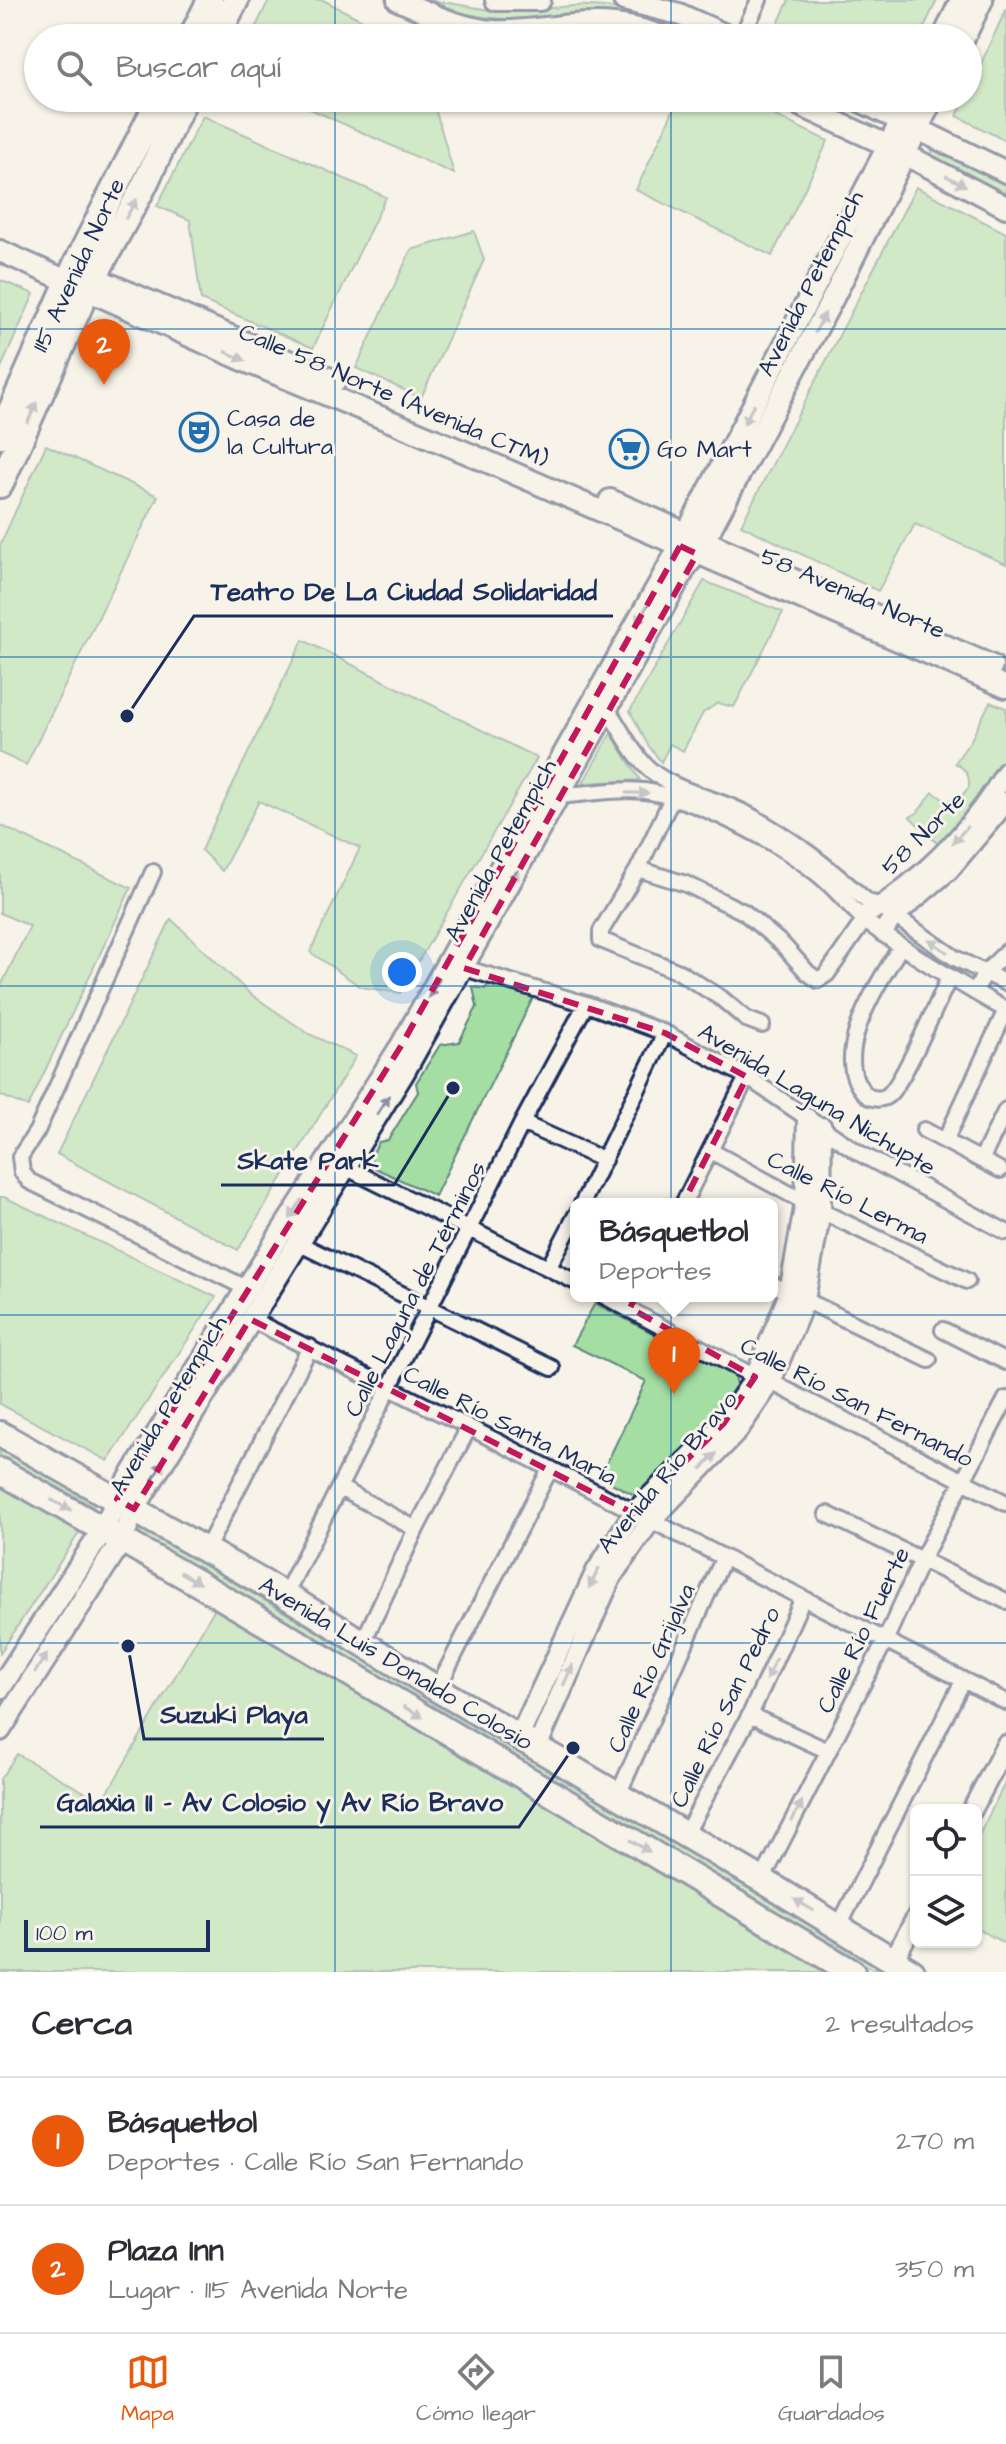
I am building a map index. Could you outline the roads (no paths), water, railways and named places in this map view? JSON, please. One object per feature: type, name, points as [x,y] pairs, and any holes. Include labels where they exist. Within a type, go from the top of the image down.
[{"type":"main road","points":[[198,24],[210,0]]},
{"type":"main road","points":[[223,24],[236,0]]},
{"type":"main road","points":[[398,0],[463,24]]},
{"type":"main road","points":[[496,0],[540,0]]},
{"type":"main road","points":[[624,0],[679,14],[701,24]]},
{"type":"main road","points":[[950,24],[961,0]]},
{"type":"main road","points":[[971,24],[982,0]]},
{"type":"main road","name":"115 Avenida Norte","points":[[0,485],[81,280],[154,112]]},
{"type":"main road","name":"115 Avenida Norte","points":[[0,435],[81,280],[144,186],[178,112]]},
{"type":"main road","points":[[814,112],[897,150],[1006,207]]},
{"type":"main road","points":[[885,112],[1006,172]]},
{"type":"main road","name":"Avenida Petempich","points":[[910,123],[911,112]]},
{"type":"main road","name":"Avenida Petempich","points":[[0,1730],[113,1534],[126,1504],[248,1289],[401,1046],[692,543],[910,123],[920,112]]},
{"type":"main road","points":[[0,238],[81,280]]},
{"type":"main road","points":[[0,251],[81,280]]},
{"type":"main road","name":"Calle 58 Norte (Avenida CTM)","points":[[81,280],[692,543]]},
{"type":"main road","name":"Avenida Petempich","points":[[126,1504],[298,1243],[464,968],[687,565],[692,543]]},
{"type":"main road","name":"58 Avenida Norte","points":[[692,543],[1006,672]]},
{"type":"main road","name":"58 Avenida Norte","points":[[692,543],[1006,687]]},
{"type":"main road","name":"Avenida Luis Donaldo Colosio","points":[[0,1434],[285,1595],[437,1689],[839,1926],[897,1968]]},
{"type":"main road","name":"Avenida Luis Donaldo Colosio","points":[[0,1471],[113,1534],[852,1972]]},
{"type":"main road","name":"Avenida Petempich","points":[[0,1688],[113,1534]]},
{"type":"street","points":[[748,24],[759,0]]},
{"type":"street","points":[[608,710],[646,766],[675,792],[774,844],[819,875],[863,917],[861,925],[827,974],[818,980],[744,912],[686,884],[638,869]]},
{"type":"street","name":"58 Norte","points":[[863,917],[885,918],[949,870],[1002,797],[1006,772]]},
{"type":"street","points":[[675,792],[638,869],[601,931],[601,940],[679,972],[721,998],[746,1019],[762,1025]]},
{"type":"street","points":[[559,796],[675,792],[723,802],[781,832],[814,855],[885,918],[1006,983]]},
{"type":"street","points":[[153,872],[37,1131],[20,1157],[22,1172],[29,1181],[248,1289]]},
{"type":"street","points":[[885,918],[901,946],[1006,1010],[945,1141]]},
{"type":"street","points":[[901,946],[867,1003],[857,1029],[853,1051],[856,1082],[869,1097],[878,1099],[887,1096],[900,1079],[949,978]]},
{"type":"street","points":[[974,992],[986,972],[1006,952]]},
{"type":"street","name":"Avenida Laguna Nichupte","points":[[464,968],[586,1004],[665,1033],[747,1077],[915,1185],[1006,1232]]},
{"type":"street","name":"Calle Laguna de Términos","points":[[285,1595],[522,1123],[586,1004]]},
{"type":"street","points":[[585,1198],[665,1033]]},
{"type":"street","points":[[686,1198],[747,1077]]},
{"type":"street","points":[[981,1160],[1006,1110]]},
{"type":"street","points":[[522,1123],[604,1160]]},
{"type":"street","name":"Avenida Río Bravo","points":[[528,1742],[642,1518],[763,1379],[797,1296],[813,1207],[815,1123]]},
{"type":"street","points":[[924,1130],[1000,1170]]},
{"type":"street","name":"Calle Río Lerma","points":[[711,1151],[813,1207],[967,1281]]},
{"type":"street","points":[[345,1167],[570,1279]]},
{"type":"street","points":[[549,1267],[570,1227]]},
{"type":"street","points":[[298,1243],[552,1368]]},
{"type":"street","points":[[778,1287],[929,1360]]},
{"type":"street","name":"Calle Río San Fernando","points":[[633,1302],[763,1379],[1006,1503]]},
{"type":"street","name":"Calle Río Santa María","points":[[250,1319],[469,1427],[1006,1702]]},
{"type":"street","points":[[943,1330],[1006,1362]]},
{"type":"street","points":[[206,1550],[310,1347]]},
{"type":"street","name":"Calle Río Fuerte","points":[[762,1880],[885,1641],[962,1480],[1006,1399]]},
{"type":"street","points":[[363,1642],[416,1529],[469,1427]]},
{"type":"street","points":[[437,1689],[550,1469]]},
{"type":"street","points":[[340,1488],[416,1529]]},
{"type":"street","points":[[827,1514],[1006,1601]]},
{"type":"street","name":"Calle Río Grijalva","points":[[618,1795],[723,1559]]},
{"type":"street","name":"Calle Río San Pedro","points":[[685,1835],[750,1715],[803,1598]]},
{"type":"street","points":[[839,1926],[963,1681]]},
{"type":"street","points":[[750,1715],[828,1751]]},
{"type":"street","points":[[975,1804],[1006,1745]]},
{"type":"street","points":[[897,1968],[910,1934]]},
{"type":"place","name":"Plaza Inn","points":[[104,385]]},
{"type":"place","name":"Casa de la Cultura","points":[[199,432]]},
{"type":"place","name":"Go Mart","points":[[629,449]]},
{"type":"place","name":"Teatro De La Ciudad Solidaridad","points":[[127,716]]},
{"type":"place","name":"Skate Park","points":[[453,1088]]},
{"type":"place","name":"Básquetbol","points":[[674,1394]]},
{"type":"place","name":"Suzuki Playa","points":[[128,1646]]},
{"type":"place","name":"Galaxia II - Av Colosio y Av Río Bravo","points":[[573,1748]]}]
